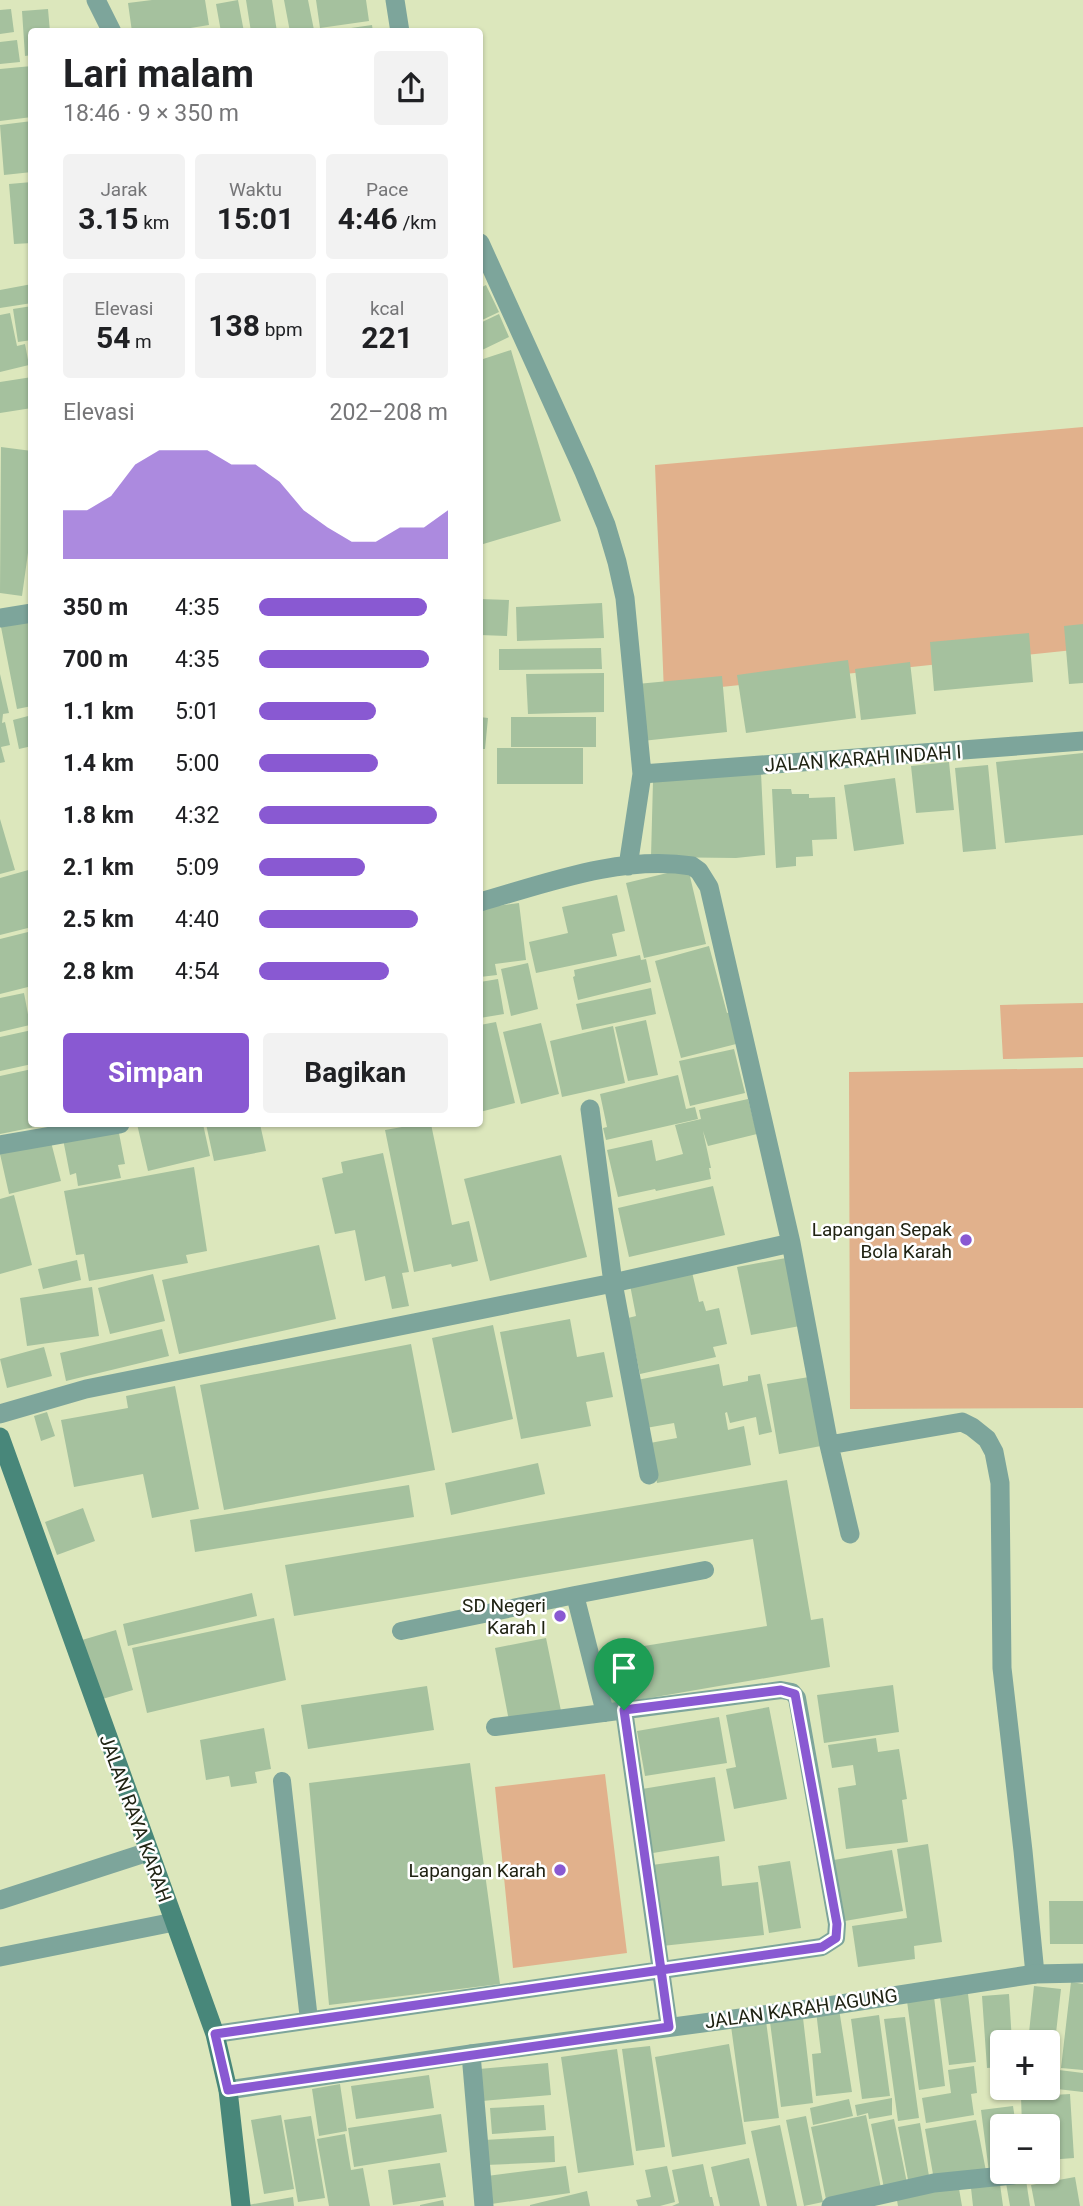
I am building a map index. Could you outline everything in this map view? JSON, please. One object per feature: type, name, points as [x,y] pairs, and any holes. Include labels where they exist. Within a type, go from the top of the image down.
[{"type":"main road","name":"JALAN RAYA KARAH","points":[[0,1437],[215,2034],[228,2090],[241,2206]]},
{"type":"street","points":[[96,0],[110,28]]},
{"type":"street","points":[[395,0],[399,28]]},
{"type":"street","points":[[483,250],[606,525],[625,598],[642,774],[628,866]]},
{"type":"street","points":[[0,618],[28,614]]},
{"type":"street","name":"JALAN KARAH INDAH I","points":[[642,774],[1083,741]]},
{"type":"street","points":[[483,901],[577,875],[628,866],[692,866],[699,871],[709,887],[792,1243],[829,1445],[849,1534]]},
{"type":"street","points":[[590,1109],[613,1283],[649,1475]]},
{"type":"street","points":[[0,1145],[103,1127]]},
{"type":"street","points":[[0,1413],[86,1389],[613,1283],[792,1243]]},
{"type":"street","points":[[829,1445],[962,1422],[987,1439],[994,1452],[1000,1483],[1002,1668],[1035,1974]]},
{"type":"street","points":[[0,1900],[148,1852]]},
{"type":"street","points":[[0,1957],[174,1922]]},
{"type":"street","name":"JALAN KARAH AGUNG","points":[[228,2090],[815,2008],[1035,1974],[1083,1973]]},
{"type":"street","points":[[471,2054],[484,2206]]},
{"type":"street","points":[[831,2206],[934,2183],[990,2177]]},
{"type":"lane","points":[[401,1631],[705,1570]]},
{"type":"lane","points":[[575,1595],[605,1713]]},
{"type":"lane","points":[[215,2034],[822,1947],[836,1938],[837,1924],[795,1694],[781,1690],[495,1727]]},
{"type":"lane","points":[[624,1710],[669,2027]]},
{"type":"lane","points":[[282,1781],[309,2020]]},
{"type":"shaded area","points":[[1083,427],[1083,649],[664,693],[655,465]]},
{"type":"shaded area","points":[[1083,1003],[1083,1057],[1003,1059],[1000,1005]]},
{"type":"shaded area","name":"Lapangan Sepak Bola Karah","points":[[1083,1068],[1083,1408],[850,1409],[849,1072]]},
{"type":"shaded area","name":"Lapangan Karah","points":[[605,1774],[627,1953],[513,1968],[495,1787]]},
{"type":"building","points":[[205,0],[209,25],[191,28],[131,28],[128,3]]},
{"type":"building","points":[[238,0],[243,28],[220,28],[216,4]]},
{"type":"building","points":[[246,0],[272,0],[276,28],[250,28]]},
{"type":"building","points":[[284,0],[308,0],[314,28],[289,28]]},
{"type":"building","points":[[316,0],[366,0],[369,21],[320,28]]},
{"type":"building","points":[[11,9],[14,32],[0,34],[0,10]]},
{"type":"building","points":[[48,9],[50,28],[28,28],[28,56],[25,56],[22,11]]},
{"type":"building","points":[[372,25],[372,28],[351,28]]},
{"type":"building","points":[[17,40],[20,62],[0,64],[0,42]]},
{"type":"building","points":[[28,66],[28,118],[0,121],[0,69]]},
{"type":"building","points":[[28,122],[28,172],[4,175],[0,125]]},
{"type":"building","points":[[28,182],[28,243],[14,244],[9,184]]},
{"type":"building","points":[[28,285],[28,304],[0,308],[0,290]]},
{"type":"building","points":[[486,285],[499,312],[483,320],[483,286]]},
{"type":"building","points":[[28,307],[28,341],[18,342],[13,309]]},
{"type":"building","points":[[10,313],[17,346],[25,344],[28,365],[0,372],[0,315]]},
{"type":"building","points":[[499,314],[509,337],[483,350],[483,322]]},
{"type":"building","points":[[511,350],[561,521],[483,544],[483,359]]},
{"type":"building","points":[[28,378],[28,409],[0,413],[0,382]]},
{"type":"building","points":[[1,447],[28,450],[28,553],[22,596],[0,593]]},
{"type":"building","points":[[483,599],[509,600],[507,636],[483,635]]},
{"type":"building","points":[[602,603],[604,638],[517,641],[516,607]]},
{"type":"building","points":[[28,622],[28,707],[17,709],[1,627]]},
{"type":"building","points":[[1083,624],[1083,683],[1069,684],[1064,626]]},
{"type":"building","points":[[1029,633],[1033,682],[934,691],[930,642]]},
{"type":"building","points":[[601,648],[602,669],[499,670],[499,649]]},
{"type":"building","points":[[848,660],[856,718],[746,733],[737,675]]},
{"type":"building","points":[[910,662],[916,714],[861,720],[855,669]]},
{"type":"building","points":[[604,673],[604,712],[528,714],[526,674]]},
{"type":"building","points":[[0,674],[9,713],[3,714],[2,723],[5,722],[10,745],[1,747],[5,762],[0,763]]},
{"type":"building","points":[[722,676],[727,732],[642,741],[637,684]]},
{"type":"building","points":[[28,716],[28,747],[19,749],[13,720]]},
{"type":"building","points":[[483,717],[488,718],[483,749]]},
{"type":"building","points":[[511,717],[596,717],[596,747],[511,747]]},
{"type":"building","points":[[497,748],[583,748],[583,784],[497,784]]},
{"type":"building","points":[[1083,753],[1083,835],[1005,843],[996,762]]},
{"type":"building","points":[[949,762],[954,810],[916,813],[911,766]]},
{"type":"building","points":[[988,765],[996,849],[963,852],[955,768]]},
{"type":"building","points":[[761,773],[765,855],[736,858],[651,857],[653,781]]},
{"type":"building","points":[[895,778],[904,844],[854,851],[844,785]]},
{"type":"building","points":[[772,789],[791,789],[792,794],[809,794],[809,798],[835,797],[837,839],[812,840],[813,856],[796,857],[796,866],[776,868]]},
{"type":"building","points":[[0,819],[15,870],[0,874]]},
{"type":"building","points":[[688,868],[706,944],[644,958],[626,883]]},
{"type":"building","points":[[28,870],[28,928],[0,935],[0,878]]},
{"type":"building","points":[[617,895],[625,931],[612,934],[617,956],[536,973],[529,942],[568,933],[562,907]]},
{"type":"building","points":[[519,903],[526,960],[495,964],[497,975],[483,977],[483,908]]},
{"type":"building","points":[[28,932],[28,987],[0,994],[0,939]]},
{"type":"building","points":[[709,946],[727,1013],[735,1011],[744,1042],[681,1058],[655,961]]},
{"type":"building","points":[[640,955],[641,960],[646,959],[651,982],[578,1000],[574,970]]},
{"type":"building","points":[[528,963],[538,1009],[511,1016],[501,969]]},
{"type":"building","points":[[498,979],[504,1014],[483,1018],[483,982]]},
{"type":"building","points":[[651,988],[656,1014],[582,1030],[576,1004]]},
{"type":"building","points":[[24,993],[28,1025],[0,1032],[0,998]]},
{"type":"building","points":[[646,1020],[658,1075],[628,1081],[615,1027]]},
{"type":"building","points":[[496,1022],[515,1103],[483,1111],[483,1024]]},
{"type":"building","points":[[541,1023],[559,1094],[521,1104],[503,1032]]},
{"type":"building","points":[[613,1026],[625,1083],[562,1097],[550,1041]]},
{"type":"building","points":[[28,1031],[28,1065],[0,1071],[0,1037]]},
{"type":"building","points":[[734,1049],[745,1093],[690,1106],[679,1061]]},
{"type":"building","points":[[28,1070],[28,1127],[35,1127],[0,1134],[0,1076]]},
{"type":"building","points":[[678,1075],[686,1109],[695,1107],[698,1119],[606,1140],[603,1128],[607,1127],[600,1094]]},
{"type":"building","points":[[748,1099],[757,1134],[708,1146],[703,1131],[711,1179],[618,1197],[607,1150],[652,1140],[656,1161],[683,1154],[675,1125],[701,1119],[699,1110]]},
{"type":"building","points":[[138,1127],[204,1127],[210,1156],[148,1171]]},
{"type":"building","points":[[207,1127],[261,1127],[266,1151],[214,1161]]},
{"type":"building","points":[[432,1127],[452,1225],[469,1221],[478,1261],[414,1272],[385,1130]]},
{"type":"building","points":[[118,1128],[125,1164],[118,1165],[121,1178],[78,1186],[76,1173],[70,1175],[63,1139]]},
{"type":"building","points":[[51,1142],[61,1181],[9,1194],[0,1154]]},
{"type":"building","points":[[383,1153],[409,1272],[402,1273],[409,1306],[392,1309],[385,1276],[365,1281],[355,1230],[335,1234],[322,1178],[343,1173],[341,1162]]},
{"type":"building","points":[[561,1155],[587,1257],[490,1281],[464,1179]]},
{"type":"building","points":[[194,1167],[207,1251],[186,1255],[188,1263],[89,1281],[84,1254],[76,1255],[64,1191]]},
{"type":"building","points":[[713,1186],[725,1235],[629,1257],[618,1208]]},
{"type":"building","points":[[14,1195],[32,1265],[0,1274],[0,1199]]},
{"type":"building","points":[[319,1245],[336,1319],[179,1354],[162,1280]]},
{"type":"building","points":[[786,1258],[800,1326],[751,1335],[737,1267]]},
{"type":"building","points":[[77,1260],[81,1280],[43,1289],[38,1269]]},
{"type":"building","points":[[692,1272],[699,1302],[703,1301],[706,1311],[719,1308],[727,1344],[713,1347],[716,1357],[640,1374],[628,1318],[636,1316],[630,1285]]},
{"type":"building","points":[[153,1274],[165,1321],[110,1334],[98,1288]]},
{"type":"building","points":[[92,1287],[99,1336],[27,1346],[20,1298]]},
{"type":"building","points":[[570,1319],[577,1357],[604,1352],[613,1397],[586,1402],[591,1426],[521,1439],[500,1332]]},
{"type":"building","points":[[493,1325],[513,1419],[452,1433],[432,1338]]},
{"type":"building","points":[[162,1329],[169,1356],[66,1381],[60,1353]]},
{"type":"building","points":[[411,1344],[435,1470],[224,1510],[200,1385]]},
{"type":"building","points":[[44,1347],[52,1376],[7,1388],[0,1359]]},
{"type":"building","points":[[719,1364],[723,1386],[748,1381],[748,1376],[760,1374],[772,1432],[759,1435],[756,1417],[730,1423],[727,1412],[728,1430],[744,1426],[751,1465],[657,1483],[650,1443],[677,1438],[674,1423],[646,1428],[637,1380]]},
{"type":"building","points":[[809,1377],[821,1446],[779,1454],[767,1384]]},
{"type":"building","points":[[175,1386],[199,1509],[152,1518],[143,1474],[74,1487],[61,1420],[128,1408],[126,1396]]},
{"type":"building","points":[[47,1412],[55,1436],[41,1441],[34,1416]]},
{"type":"building","points":[[538,1463],[545,1494],[451,1515],[445,1483]]},
{"type":"building","points":[[787,1480],[811,1620],[823,1618],[830,1667],[609,1705],[601,1653],[767,1626],[753,1539],[294,1616],[285,1565]]},
{"type":"building","points":[[409,1485],[414,1517],[195,1552],[190,1520]]},
{"type":"building","points":[[83,1508],[95,1541],[57,1555],[45,1522]]},
{"type":"building","points":[[252,1593],[257,1616],[128,1646],[123,1624]]},
{"type":"building","points":[[274,1618],[286,1680],[147,1713],[132,1648]]},
{"type":"building","points":[[116,1630],[133,1690],[99,1700],[82,1640]]},
{"type":"building","points":[[546,1638],[561,1711],[509,1721],[495,1648]]},
{"type":"building","points":[[893,1685],[899,1732],[824,1743],[817,1695]]},
{"type":"building","points":[[427,1686],[434,1730],[308,1749],[301,1705]]},
{"type":"building","points":[[769,1707],[787,1799],[734,1809],[726,1769],[736,1767],[726,1715]]},
{"type":"building","points":[[719,1717],[727,1763],[645,1776],[637,1731]]},
{"type":"building","points":[[264,1728],[271,1769],[255,1772],[257,1783],[231,1787],[229,1776],[206,1780],[200,1740]]},
{"type":"building","points":[[876,1738],[878,1752],[899,1749],[907,1799],[902,1800],[908,1842],[846,1849],[838,1788],[856,1785],[853,1765],[832,1768],[828,1745]]},
{"type":"building","points":[[470,1763],[500,1984],[329,2005],[309,1783]]},
{"type":"building","points":[[715,1777],[725,1841],[653,1853],[642,1789]]},
{"type":"building","points":[[928,1844],[942,1942],[914,1946],[915,1959],[858,1967],[852,1926],[907,1918],[897,1849]]},
{"type":"building","points":[[892,1850],[903,1911],[839,1922],[828,1861]]},
{"type":"building","points":[[719,1856],[722,1886],[758,1882],[764,1935],[662,1946],[652,1865]]},
{"type":"building","points":[[790,1861],[801,1928],[769,1933],[758,1866]]},
{"type":"building","points":[[1049,1901],[1083,1901],[1083,1944],[1050,1944]]},
{"type":"building","points":[[1071,1982],[1083,1984],[1083,2070],[1061,2068]]},
{"type":"building","points":[[1034,1986],[1061,1989],[1056,2030],[1029,2030]]},
{"type":"building","points":[[968,1994],[976,2062],[949,2065],[940,1997]]},
{"type":"building","points":[[1009,1994],[1011,2030],[990,2030],[990,2068],[987,2068],[982,1996]]},
{"type":"building","points":[[934,1997],[945,2086],[919,2090],[907,2001]]},
{"type":"building","points":[[839,2009],[852,2092],[816,2096],[812,2054],[821,2053],[816,2011]]},
{"type":"building","points":[[879,2015],[890,2096],[862,2099],[851,2019]]},
{"type":"building","points":[[905,2017],[919,2118],[898,2121],[884,2019]]},
{"type":"building","points":[[803,2018],[813,2103],[781,2107],[770,2022]]},
{"type":"building","points":[[766,2021],[779,2118],[744,2122],[731,2026]]},
{"type":"building","points":[[729,2044],[746,2144],[672,2157],[655,2057]]},
{"type":"building","points":[[650,2046],[665,2147],[636,2151],[622,2049]]},
{"type":"building","points":[[617,2049],[634,2165],[578,2173],[561,2057]]},
{"type":"building","points":[[548,2063],[551,2095],[482,2101],[479,2069]]},
{"type":"building","points":[[974,2066],[977,2093],[971,2094],[974,2115],[926,2123],[922,2098],[951,2093],[948,2070]]},
{"type":"building","points":[[1060,2070],[1083,2073],[1083,2092],[1060,2089]]},
{"type":"building","points":[[429,2075],[434,2108],[356,2119],[351,2086]]},
{"type":"building","points":[[340,2084],[347,2131],[319,2136],[312,2089]]},
{"type":"building","points":[[1070,2094],[1074,2158],[1060,2159],[1060,2114],[1022,2114],[1021,2100],[1060,2100],[1060,2095]]},
{"type":"building","points":[[892,2098],[892,2115],[869,2119],[868,2113],[857,2116],[855,2105]]},
{"type":"building","points":[[849,2099],[853,2116],[813,2125],[810,2108]]},
{"type":"building","points":[[544,2105],[546,2130],[492,2134],[490,2108]]},
{"type":"building","points":[[1013,2106],[1014,2114],[990,2114],[990,2172],[989,2172],[981,2110]]},
{"type":"building","points":[[441,2114],[447,2152],[354,2167],[348,2128]]},
{"type":"building","points":[[281,2115],[294,2189],[264,2194],[251,2120]]},
{"type":"building","points":[[866,2115],[882,2193],[827,2204],[811,2127]]},
{"type":"building","points":[[311,2116],[325,2198],[298,2202],[284,2120]]},
{"type":"building","points":[[806,2116],[823,2202],[804,2206],[786,2120]]},
{"type":"building","points":[[894,2119],[908,2188],[885,2193],[871,2124]]},
{"type":"building","points":[[976,2120],[986,2171],[934,2180],[925,2129]]},
{"type":"building","points":[[920,2123],[930,2182],[909,2185],[898,2127]]},
{"type":"building","points":[[780,2125],[797,2206],[767,2206],[751,2131]]},
{"type":"building","points":[[345,2134],[351,2170],[363,2168],[370,2206],[329,2206],[317,2139]]},
{"type":"building","points":[[554,2136],[555,2162],[486,2165],[484,2140]]},
{"type":"building","points":[[749,2158],[760,2206],[720,2206],[711,2167]]},
{"type":"building","points":[[440,2163],[446,2197],[393,2205],[388,2170]]},
{"type":"building","points":[[703,2164],[714,2206],[672,2206],[679,2203],[672,2170]]},
{"type":"building","points":[[566,2166],[570,2193],[491,2204],[487,2176]]},
{"type":"building","points":[[667,2166],[675,2202],[660,2206],[638,2206],[636,2200],[651,2197],[645,2170]]},
{"type":"building","points":[[1075,2177],[1080,2206],[1035,2206],[1031,2185],[1060,2184],[1060,2180]]},
{"type":"building","points":[[958,2183],[962,2206],[898,2206],[896,2195]]},
{"type":"building","points":[[1000,2184],[1003,2206],[973,2206],[971,2188]]},
{"type":"building","points":[[1006,2184],[1027,2184],[1030,2206],[1010,2206]]},
{"type":"building","points":[[587,2191],[590,2206],[530,2206],[530,2205]]},
{"type":"building","points":[[293,2197],[294,2206],[248,2206],[248,2205]]},
{"type":"building","points":[[443,2200],[444,2206],[420,2206],[420,2205]]},
{"type":"place","name":"Lapangan Sepak Bola Karah","points":[[966,1240]]},
{"type":"place","name":"SD Negeri Karah I","points":[[560,1616]]},
{"type":"place","name":"Lapangan Karah","points":[[560,1870]]},
{"type":"route","points":[[624,1710],[661,1970],[215,2034],[228,2090],[669,2027],[661,1970],[822,1947],[836,1938],[837,1924],[795,1694],[781,1690],[624,1710]]}]
